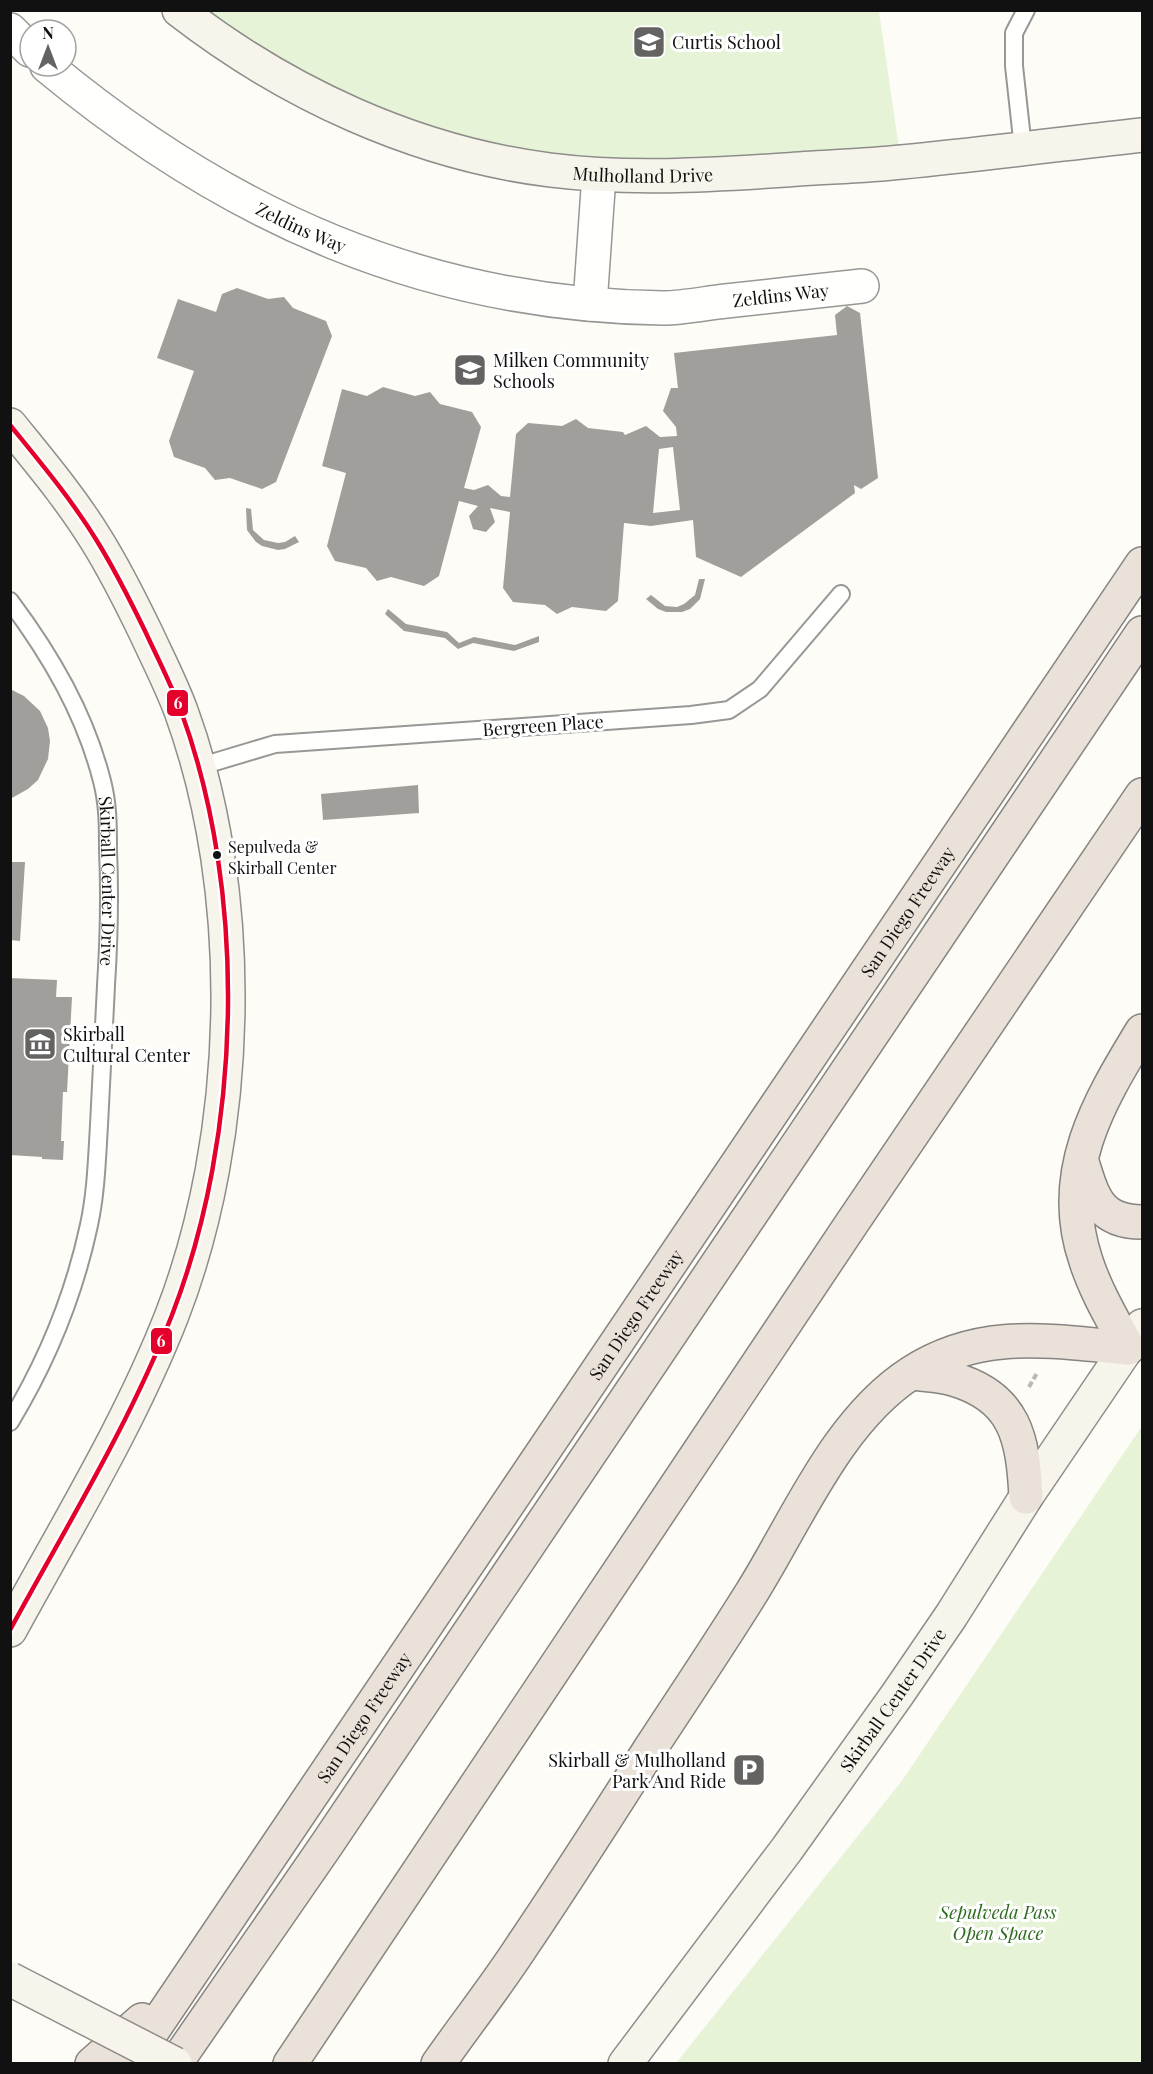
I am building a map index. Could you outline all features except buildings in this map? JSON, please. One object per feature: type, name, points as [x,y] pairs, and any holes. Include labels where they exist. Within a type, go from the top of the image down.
[{"type":"highway","name":"San Diego Freeway","points":[[130,2064],[1143,564]]},
{"type":"highway","points":[[175,2064],[325,1848],[1143,633]]},
{"type":"highway","points":[[290,2064],[852,1223],[1143,795]]},
{"type":"highway","points":[[1135,1337],[1097,1288],[1080,1239],[1074,1211],[1076,1184],[1087,1137],[1095,1115],[1118,1071],[1143,1031]]},
{"type":"highway","points":[[1082,1160],[1098,1205],[1111,1216],[1125,1221],[1143,1222]]},
{"type":"highway","points":[[438,2064],[521,1948],[754,1590],[795,1516],[843,1441],[871,1406],[885,1392],[912,1373],[944,1356],[970,1346],[999,1341],[1135,1337]]},
{"type":"highway","points":[[912,1373],[952,1378],[981,1389],[1001,1405],[1011,1420],[1020,1441],[1025,1468],[1026,1497]]},
{"type":"highway","points":[[92,2064],[184,1983]]},
{"type":"main road","name":"Mulholland Drive","points":[[179,10],[219,41],[267,72],[318,99],[375,124],[433,144],[494,160],[549,170],[654,177],[708,175],[901,162],[1143,135]]},
{"type":"main road","points":[[10,425],[96,539],[123,588],[181,711],[212,824],[222,885],[226,958],[226,1027],[222,1102],[212,1172],[195,1244],[172,1315],[143,1381],[113,1441],[10,1630]]},
{"type":"main road","name":"Skirball Center Drive","points":[[625,2064],[787,1849],[891,1705],[951,1616],[1026,1497],[1135,1337]]},
{"type":"main road","points":[[10,1979],[175,2064]]},
{"type":"street","name":"Zeldins Way","points":[[62,78],[147,143],[261,210],[321,238],[379,261],[442,280],[492,291],[590,304],[665,308],[862,286]]},
{"type":"street","points":[[590,304],[599,175]]},
{"type":"lane","points":[[1026,10],[1014,33],[1014,66],[1030,147]]},
{"type":"lane","name":"Bergreen Place","points":[[198,767],[275,744],[691,715],[729,710],[760,689],[841,594]]},
{"type":"lane","name":"Skirball Center Drive","points":[[10,601],[42,643],[58,671],[94,755],[103,783],[107,811],[110,911],[97,1156],[90,1223],[55,1336],[31,1388],[10,1422]]},
{"type":"path","points":[[1025,1393],[1038,1373]]},
{"type":"green space","points":[[179,11],[879,11],[901,162],[708,175],[433,144]]},
{"type":"green space","name":"Sepulveda Pass Open Space","points":[[1142,1426],[1142,2063],[676,2063],[901,1782]]},
{"type":"transit line","name":"6","points":[[10,425],[66,496],[104,552],[140,621],[181,711],[203,782],[218,857],[226,935],[228,1014],[223,1093],[212,1170],[195,1245],[172,1315],[117,1436],[10,1630]]},
{"type":"place","name":"Curtis School","points":[[649,42]]},
{"type":"place","name":"Milken Community Schools","points":[[470,370]]},
{"type":"place","name":"Sepulveda & Skirball Center","points":[[217,855]]},
{"type":"place","name":"Skirball Cultural Center","points":[[40,1044]]},
{"type":"place","name":"Skirball & Mulholland Park And Ride","points":[[749,1770]]}]
